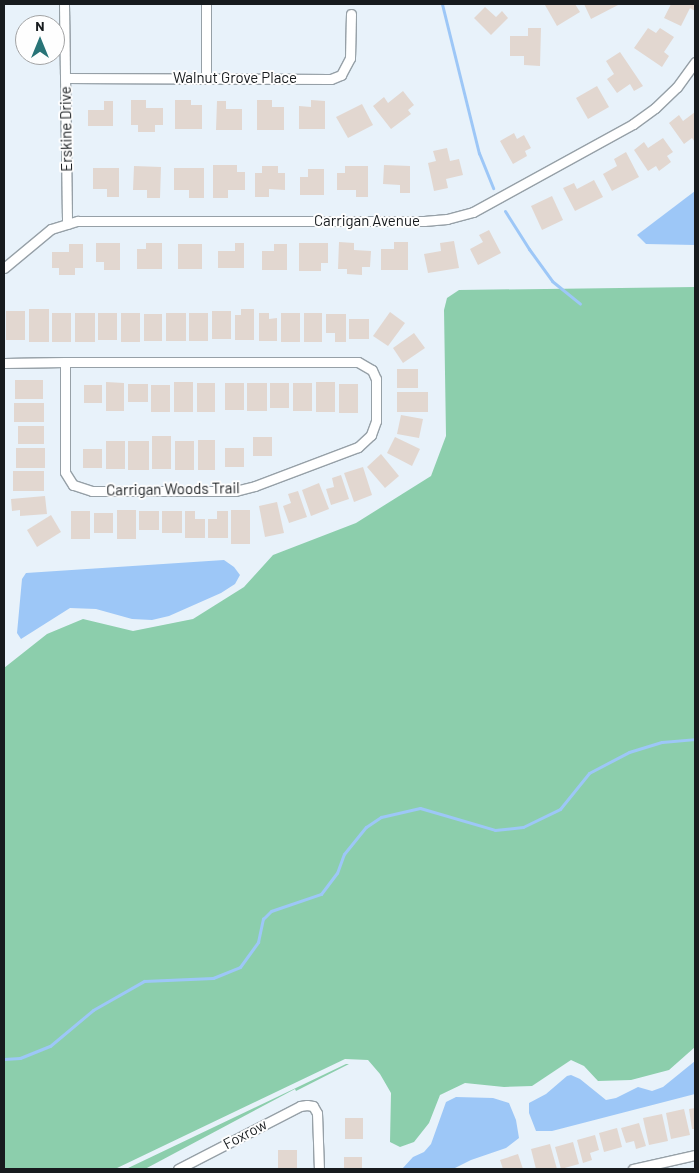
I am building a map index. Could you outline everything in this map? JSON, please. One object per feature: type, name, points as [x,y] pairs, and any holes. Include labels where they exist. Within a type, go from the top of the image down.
[{"type":"street","name":"Erskine Drive","points":[[64,4],[67,224]]},
{"type":"street","points":[[206,4],[206,78]]},
{"type":"street","name":"Walnut Grove Place","points":[[65,78],[330,79],[341,74],[350,58],[351,14]]},
{"type":"street","name":"Carrigan Avenue","points":[[4,268],[51,230],[67,224],[94,221],[424,222],[448,219],[473,212],[493,203],[633,124],[655,108],[677,87],[695,62]]},
{"type":"street","name":"Carrigan Woods Trail","points":[[4,363],[65,362],[358,362],[372,370],[376,379],[376,421],[371,435],[358,447],[248,488],[235,491],[92,491],[73,486],[65,472],[65,362]]},
{"type":"street","name":"Foxrow","points":[[178,1169],[190,1166],[300,1106],[313,1106],[318,1122],[318,1169]]},
{"type":"street","points":[[633,1169],[695,1155]]},
{"type":"green space","points":[[695,287],[695,1047],[669,1070],[631,1080],[598,1081],[584,1066],[571,1060],[532,1086],[504,1087],[465,1083],[440,1095],[429,1123],[414,1142],[400,1147],[390,1142],[391,1093],[380,1074],[368,1060],[345,1059],[115,1169],[4,1169],[4,668],[47,634],[83,619],[133,631],[193,619],[244,587],[273,555],[356,523],[431,476],[446,436],[444,310],[447,298],[459,290]]},
{"type":"green space","points":[[346,1064],[349,1064],[296,1091],[295,1089],[145,1169],[126,1169]]},
{"type":"water","points":[[695,191],[695,245],[646,244],[637,235]]},
{"type":"water","points":[[224,560],[234,567],[240,575],[235,584],[221,593],[169,616],[152,620],[132,619],[96,609],[70,608],[21,639],[17,633],[22,579],[26,573]]},
{"type":"water","points":[[695,1061],[695,1094],[552,1131],[536,1131],[529,1113],[529,1103],[546,1094],[567,1076],[571,1075],[580,1079],[606,1100],[616,1098],[638,1087],[652,1091],[663,1087]]},
{"type":"water","points":[[456,1097],[493,1098],[509,1103],[516,1120],[519,1138],[506,1148],[471,1160],[453,1169],[402,1169],[413,1157],[424,1152],[431,1144],[446,1102]]},
{"type":"building","points":[[575,4],[580,12],[557,26],[545,5]]},
{"type":"building","points":[[584,4],[620,4],[591,19]]},
{"type":"building","points":[[671,4],[695,4],[695,11],[690,8],[681,26],[664,18]]},
{"type":"building","points":[[485,7],[496,17],[502,11],[508,18],[491,35],[474,18]]},
{"type":"building","points":[[528,28],[541,28],[540,66],[524,65],[524,56],[510,56],[510,36],[528,36]]},
{"type":"building","points":[[648,28],[656,33],[660,28],[674,37],[664,52],[669,56],[662,67],[634,48]]},
{"type":"building","points":[[620,52],[643,86],[634,91],[630,84],[617,93],[607,79],[614,74],[606,61]]},
{"type":"building","points":[[597,86],[609,107],[588,119],[576,98]]},
{"type":"building","points":[[403,91],[414,105],[408,110],[411,114],[391,129],[373,106],[384,97],[388,103]]},
{"type":"building","points":[[131,100],[146,100],[146,108],[163,108],[163,125],[155,125],[155,132],[138,132],[138,125],[131,125]]},
{"type":"building","points":[[175,100],[191,100],[191,105],[202,105],[202,129],[175,129]]},
{"type":"building","points":[[257,100],[272,100],[272,107],[284,107],[284,130],[257,130]]},
{"type":"building","points":[[311,100],[325,101],[325,129],[299,129],[299,106],[311,107]]},
{"type":"building","points":[[104,101],[113,101],[113,126],[88,126],[88,110],[104,110]]},
{"type":"building","points":[[217,101],[226,101],[226,109],[242,109],[242,130],[216,130]]},
{"type":"building","points":[[362,104],[373,125],[348,138],[336,117]]},
{"type":"building","points":[[695,112],[695,142],[692,138],[684,144],[669,123],[679,115],[683,121]]},
{"type":"building","points":[[514,133],[517,139],[524,135],[531,148],[525,151],[527,156],[513,164],[500,141]]},
{"type":"building","points":[[663,138],[673,152],[667,156],[671,162],[659,171],[656,166],[648,171],[634,150],[644,142],[648,148]]},
{"type":"building","points":[[447,148],[450,161],[459,159],[463,175],[446,179],[448,188],[434,191],[428,163],[436,161],[433,151]]},
{"type":"building","points":[[626,152],[639,177],[612,191],[603,174],[617,166],[614,159]]},
{"type":"building","points":[[213,165],[237,165],[237,172],[245,172],[245,190],[228,190],[228,198],[213,198]]},
{"type":"building","points":[[384,165],[410,166],[410,193],[400,193],[400,185],[383,184]]},
{"type":"building","points":[[134,166],[161,167],[160,198],[147,198],[147,190],[133,190]]},
{"type":"building","points":[[262,166],[278,166],[278,173],[285,173],[285,190],[269,189],[269,197],[255,197],[255,173],[262,173]]},
{"type":"building","points":[[345,166],[368,166],[368,197],[356,197],[356,190],[337,190],[337,173],[345,173]]},
{"type":"building","points":[[93,168],[119,168],[119,197],[107,197],[107,189],[93,189]]},
{"type":"building","points":[[174,168],[204,168],[204,198],[189,198],[189,190],[174,190]]},
{"type":"building","points":[[308,169],[324,169],[324,195],[300,195],[300,177],[308,177]]},
{"type":"building","points":[[594,180],[603,197],[575,211],[563,188],[574,183],[577,189]]},
{"type":"building","points":[[552,196],[563,220],[542,230],[531,206]]},
{"type":"building","points":[[489,230],[501,253],[478,265],[470,249],[483,242],[479,235]]},
{"type":"building","points":[[454,241],[459,268],[428,273],[424,254],[441,251],[440,243]]},
{"type":"building","points":[[339,242],[354,243],[354,250],[371,251],[370,267],[362,267],[362,275],[347,274],[347,269],[338,269]]},
{"type":"building","points":[[394,242],[408,242],[408,270],[381,270],[381,249],[394,249]]},
{"type":"building","points":[[96,243],[120,243],[120,270],[104,270],[104,262],[96,262]]},
{"type":"building","points":[[146,243],[162,243],[162,269],[137,269],[137,249],[146,249]]},
{"type":"building","points":[[235,243],[244,243],[244,268],[218,268],[218,251],[235,251]]},
{"type":"building","points":[[299,243],[328,243],[328,263],[321,263],[321,271],[299,271]]},
{"type":"building","points":[[69,244],[83,244],[83,268],[75,268],[75,275],[59,275],[59,268],[52,268],[52,252],[69,252]]},
{"type":"building","points":[[178,244],[202,244],[202,269],[178,269]]},
{"type":"building","points":[[274,244],[287,244],[287,270],[262,270],[262,251],[274,251]]},
{"type":"building","points":[[29,309],[49,309],[49,342],[29,342]]},
{"type":"building","points":[[241,309],[254,309],[254,340],[235,340],[235,315],[241,315]]},
{"type":"building","points":[[6,311],[25,311],[25,340],[6,340]]},
{"type":"building","points":[[212,311],[231,311],[231,339],[212,339]]},
{"type":"building","points":[[390,312],[405,323],[388,346],[373,336]]},
{"type":"building","points":[[52,313],[71,313],[71,342],[52,342]]},
{"type":"building","points":[[75,313],[95,313],[95,342],[75,342]]},
{"type":"building","points":[[98,313],[117,313],[117,340],[98,340]]},
{"type":"building","points":[[121,313],[140,313],[140,342],[121,342]]},
{"type":"building","points":[[166,313],[186,313],[186,341],[166,341]]},
{"type":"building","points":[[189,313],[208,313],[208,341],[189,341]]},
{"type":"building","points":[[259,313],[269,313],[269,319],[277,318],[277,341],[259,341]]},
{"type":"building","points":[[281,313],[300,313],[300,342],[281,342]]},
{"type":"building","points":[[304,313],[322,313],[322,342],[304,342]]},
{"type":"building","points":[[144,314],[162,314],[162,341],[144,341]]},
{"type":"building","points":[[326,314],[346,314],[346,342],[335,342],[335,333],[326,333]]},
{"type":"building","points":[[349,319],[369,319],[369,339],[349,339]]},
{"type":"building","points":[[414,333],[425,348],[403,363],[393,348]]},
{"type":"building","points":[[397,369],[418,369],[418,388],[397,388]]},
{"type":"building","points":[[15,380],[43,380],[43,399],[15,399]]},
{"type":"building","points":[[106,382],[124,383],[124,411],[106,411]]},
{"type":"building","points":[[174,382],[193,382],[193,412],[174,412]]},
{"type":"building","points":[[316,382],[335,382],[335,412],[316,412]]},
{"type":"building","points":[[197,383],[215,383],[215,412],[197,412]]},
{"type":"building","points":[[225,383],[244,383],[244,410],[225,410]]},
{"type":"building","points":[[247,383],[267,383],[267,411],[247,411]]},
{"type":"building","points":[[270,383],[289,383],[289,408],[270,408]]},
{"type":"building","points":[[293,383],[312,383],[312,411],[293,411]]},
{"type":"building","points":[[128,384],[148,384],[148,402],[128,402]]},
{"type":"building","points":[[339,384],[358,384],[358,413],[339,413]]},
{"type":"building","points":[[84,385],[102,385],[102,403],[84,403]]},
{"type":"building","points":[[151,385],[170,385],[170,412],[151,412]]},
{"type":"building","points":[[397,392],[428,392],[428,412],[397,412]]},
{"type":"building","points":[[14,403],[44,403],[44,422],[14,422]]},
{"type":"building","points":[[401,415],[423,419],[419,438],[397,434]]},
{"type":"building","points":[[18,426],[44,426],[44,444],[18,444]]},
{"type":"building","points":[[152,436],[171,436],[171,469],[152,469]]},
{"type":"building","points":[[253,437],[272,437],[272,456],[253,456]]},
{"type":"building","points":[[395,437],[420,449],[412,466],[387,453]]},
{"type":"building","points":[[198,440],[215,440],[215,470],[198,470]]},
{"type":"building","points":[[106,441],[125,441],[125,469],[106,469]]},
{"type":"building","points":[[128,441],[149,441],[149,470],[128,470]]},
{"type":"building","points":[[175,441],[194,441],[194,470],[175,470]]},
{"type":"building","points":[[16,448],[45,448],[45,468],[16,468]]},
{"type":"building","points":[[225,448],[244,448],[244,467],[225,467]]},
{"type":"building","points":[[83,449],[102,449],[102,468],[83,468]]},
{"type":"building","points":[[381,454],[399,476],[385,488],[367,467]]},
{"type":"building","points":[[363,467],[372,495],[354,502],[344,473]]},
{"type":"building","points":[[13,471],[44,471],[44,491],[13,491]]},
{"type":"building","points":[[341,475],[349,499],[331,505],[326,489],[334,487],[332,478]]},
{"type":"building","points":[[319,483],[329,509],[311,516],[302,490]]},
{"type":"building","points":[[298,491],[307,517],[289,523],[283,506],[291,503],[288,494]]},
{"type":"building","points":[[45,496],[47,514],[20,516],[20,510],[12,511],[11,499]]},
{"type":"building","points":[[277,502],[284,533],[265,537],[259,506]]},
{"type":"building","points":[[117,510],[136,510],[136,539],[117,539]]},
{"type":"building","points":[[231,510],[250,510],[250,544],[231,544]]},
{"type":"building","points":[[71,511],[90,511],[90,539],[71,539]]},
{"type":"building","points":[[139,511],[159,511],[159,530],[139,530]]},
{"type":"building","points":[[162,511],[182,511],[182,533],[162,533]]},
{"type":"building","points":[[185,511],[195,511],[195,519],[205,519],[205,538],[185,538]]},
{"type":"building","points":[[217,511],[228,511],[228,538],[208,538],[208,519],[217,519]]},
{"type":"building","points":[[94,513],[113,513],[113,533],[94,533]]},
{"type":"building","points":[[51,515],[61,532],[37,547],[27,530]]},
{"type":"building","points":[[695,1108],[695,1129],[692,1129],[689,1109]]},
{"type":"building","points":[[684,1109],[690,1135],[671,1139],[666,1113]]},
{"type":"building","points":[[662,1114],[668,1141],[649,1145],[643,1118]]},
{"type":"building","points":[[345,1118],[363,1118],[363,1139],[345,1139]]},
{"type":"building","points":[[639,1123],[646,1146],[636,1149],[634,1141],[626,1143],[621,1128]]},
{"type":"building","points":[[617,1128],[622,1147],[604,1152],[599,1133]]},
{"type":"building","points":[[595,1135],[599,1150],[590,1153],[592,1160],[583,1163],[577,1140]]},
{"type":"building","points":[[573,1142],[579,1164],[561,1169],[555,1147]]},
{"type":"building","points":[[550,1144],[557,1169],[536,1169],[531,1149]]},
{"type":"building","points":[[278,1150],[297,1150],[297,1169],[278,1169]]},
{"type":"building","points":[[518,1154],[523,1169],[503,1169],[500,1160]]},
{"type":"building","points":[[344,1157],[362,1157],[362,1169],[344,1169]]},
{"type":"waterway","points":[[442,4],[479,153],[493,188]]},
{"type":"waterway","points":[[505,211],[552,281],[580,304]]},
{"type":"waterway","points":[[4,1059],[20,1058],[50,1046],[93,1010],[144,981],[213,978],[240,967],[258,942],[263,919],[271,911],[321,894],[337,873],[344,854],[366,827],[381,817],[420,808],[495,830],[523,827],[560,809],[589,773],[629,752],[662,742],[695,739]]}]
